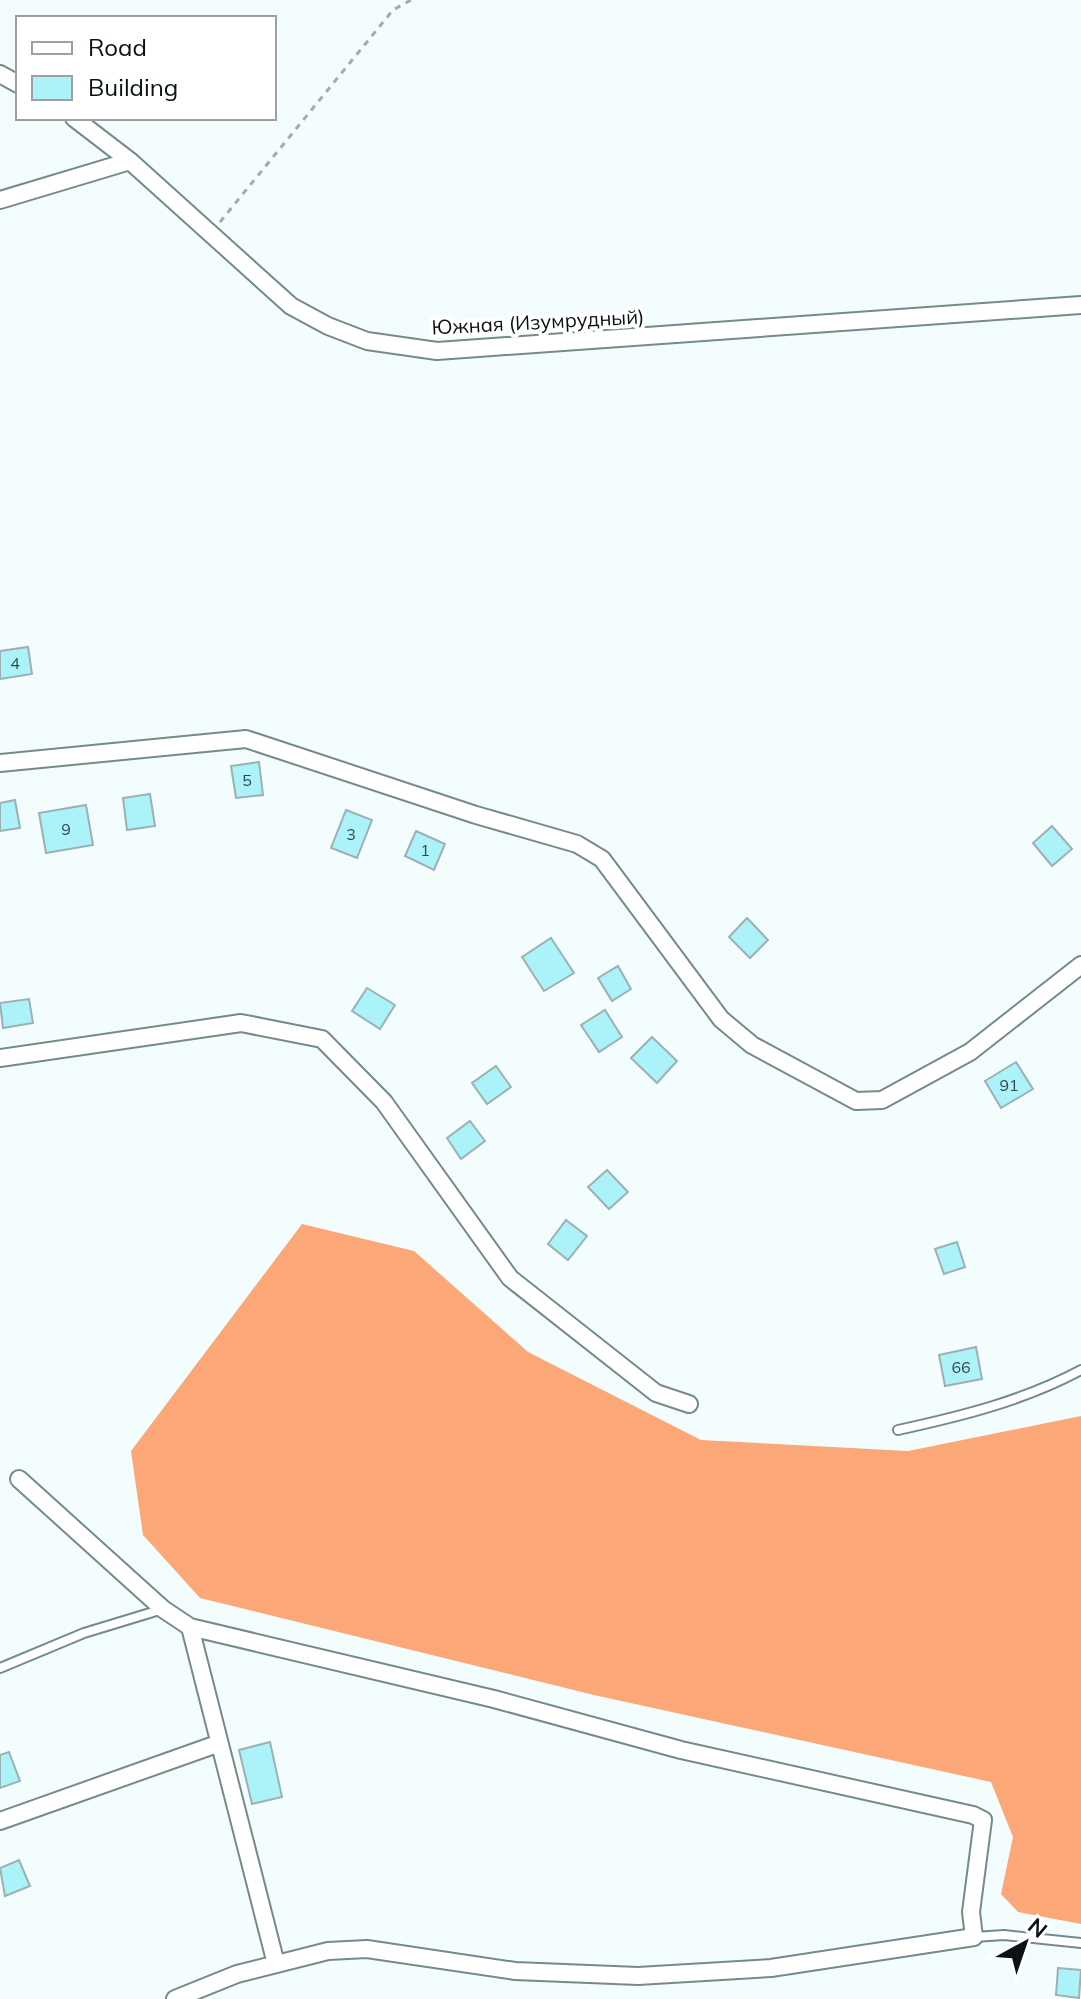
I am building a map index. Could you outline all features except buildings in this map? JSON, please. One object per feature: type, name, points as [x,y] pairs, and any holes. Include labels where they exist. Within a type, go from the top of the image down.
[{"type":"street","name":"Южная (Изумрудный)","points":[[77,120],[130,161],[291,306],[328,326],[367,341],[437,351],[1081,305]]},
{"type":"street","points":[[0,200],[130,161]]},
{"type":"street","points":[[0,763],[246,739],[476,815],[577,844],[602,859],[721,1019],[752,1045],[856,1101],[882,1100],[970,1052],[1081,965]]},
{"type":"street","points":[[0,1058],[241,1023],[322,1039],[384,1102],[510,1278],[656,1393],[689,1404]]},
{"type":"street","points":[[19,1479],[163,1609],[190,1627],[494,1699],[681,1750],[973,1815],[983,1820],[971,1912],[974,1937],[771,1968],[638,1976],[515,1971],[367,1949],[328,1951],[237,1974],[175,1999]]},
{"type":"street","points":[[190,1627],[217,1744],[276,1964]]},
{"type":"street","points":[[0,1821],[217,1744]]},
{"type":"lane","points":[[898,1430],[963,1416],[1033,1394],[1081,1370]]},
{"type":"lane","points":[[0,1668],[84,1633],[163,1609]]},
{"type":"lane","points":[[974,1937],[1004,1935],[1081,1943]]},
{"type":"path","points":[[210,234],[393,10],[411,0]]},
{"type":"shaded area","points":[[302,1224],[414,1251],[528,1352],[701,1440],[908,1451],[1081,1416],[1081,1924],[1018,1912],[1001,1894],[1013,1837],[991,1782],[594,1695],[200,1598],[143,1535],[131,1451]]}]
